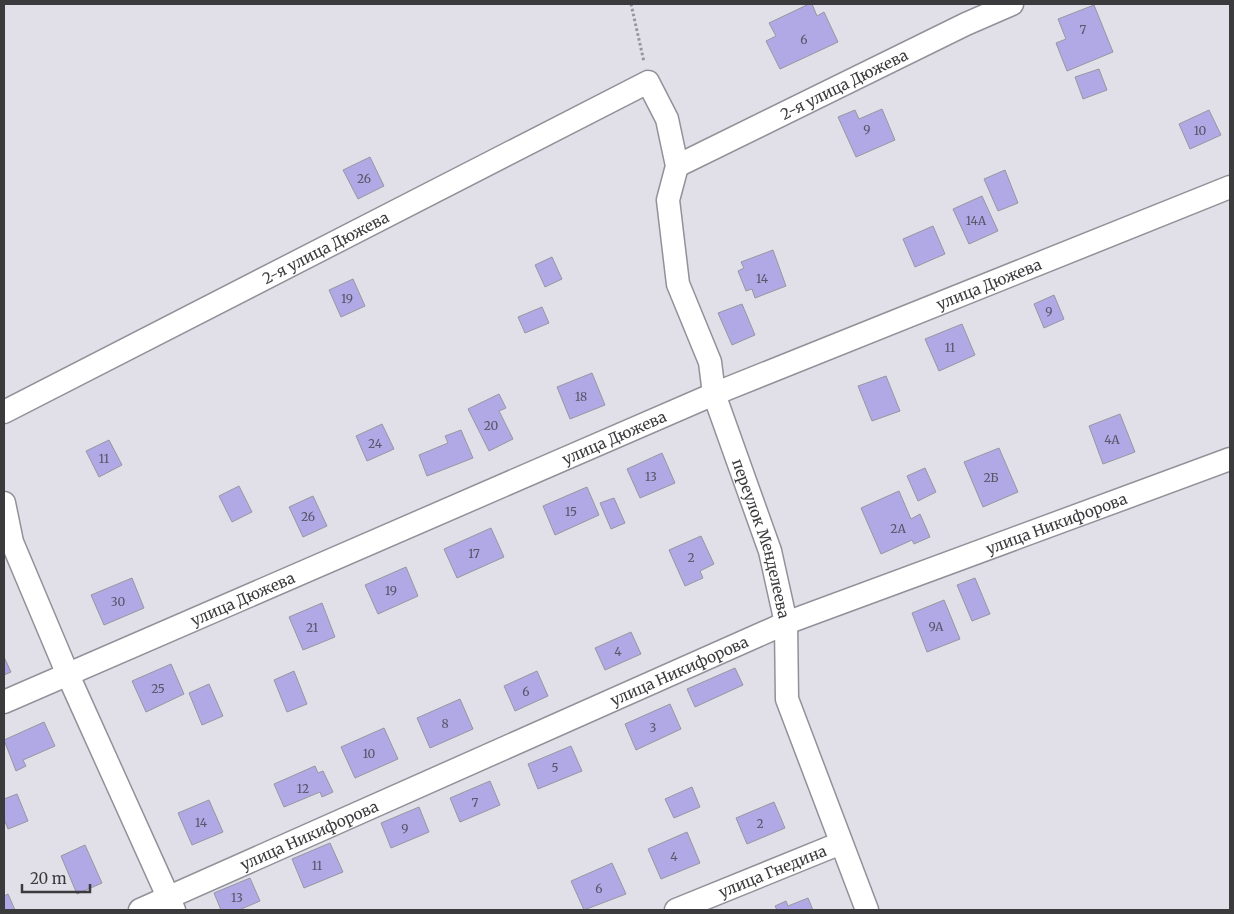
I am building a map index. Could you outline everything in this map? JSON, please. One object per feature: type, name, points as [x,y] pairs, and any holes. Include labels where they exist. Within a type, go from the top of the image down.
[{"type":"street","name":"2-я улица Дюжева","points":[[677,166],[966,24],[1012,4]]},
{"type":"street","points":[[648,82],[667,119],[677,166]]},
{"type":"street","name":"2-я улица Дюжева","points":[[4,412],[648,82]]},
{"type":"street","name":"переулок Менделеева","points":[[677,166],[668,200],[678,284],[710,362],[714,394],[770,551],[786,623],[787,699],[867,910]]},
{"type":"street","name":"улица Дюжева","points":[[4,702],[714,394],[1230,187]]},
{"type":"street","name":"улица Никифорова","points":[[140,910],[172,904],[786,623],[1230,459]]},
{"type":"street","points":[[4,503],[12,542],[68,675],[172,904]]},
{"type":"street","name":"улица Гнедина","points":[[676,910],[841,843]]},
{"type":"path","points":[[631,4],[648,82]]},
{"type":"building","points":[[812,4],[817,16],[824,12],[838,42],[780,69],[766,41],[776,36],[769,23]]},
{"type":"building","points":[[1094,5],[1113,52],[1067,71],[1056,43],[1066,39],[1058,19]]},
{"type":"building","points":[[1099,69],[1107,90],[1083,99],[1075,77]]},
{"type":"building","points":[[882,109],[895,140],[856,157],[838,117],[855,110],[859,119]]},
{"type":"building","points":[[1209,110],[1221,135],[1190,149],[1179,124]]},
{"type":"building","points":[[370,157],[384,186],[358,199],[343,170]]},
{"type":"building","points":[[1005,170],[1018,203],[998,211],[984,179]]},
{"type":"building","points":[[982,196],[998,231],[969,244],[953,209]]},
{"type":"building","points":[[933,226],[945,254],[915,267],[903,239]]},
{"type":"building","points":[[773,250],[786,286],[755,298],[752,289],[746,291],[738,271],[744,268],[741,262]]},
{"type":"building","points":[[552,257],[562,279],[545,287],[535,265]]},
{"type":"building","points":[[353,279],[365,306],[341,317],[329,290]]},
{"type":"building","points":[[1054,295],[1064,319],[1044,328],[1034,304]]},
{"type":"building","points":[[742,304],[755,335],[732,345],[718,313]]},
{"type":"building","points":[[542,307],[549,323],[525,333],[518,317]]},
{"type":"building","points":[[962,324],[975,355],[939,371],[925,339]]},
{"type":"building","points":[[592,373],[605,405],[570,419],[557,387]]},
{"type":"building","points":[[886,376],[900,411],[872,421],[858,386]]},
{"type":"building","points":[[499,394],[506,408],[499,411],[513,439],[489,451],[468,409]]},
{"type":"building","points":[[1120,414],[1135,452],[1103,464],[1089,426]]},
{"type":"building","points":[[382,424],[394,449],[367,461],[356,436]]},
{"type":"building","points":[[461,430],[473,458],[427,476],[419,455],[448,443],[445,436]]},
{"type":"building","points":[[109,440],[122,465],[99,477],[86,451]]},
{"type":"building","points":[[999,448],[1018,492],[983,507],[964,462]]},
{"type":"building","points":[[662,453],[675,483],[640,498],[627,469]]},
{"type":"building","points":[[925,468],[936,492],[918,501],[907,476]]},
{"type":"building","points":[[239,486],[252,512],[232,522],[219,496]]},
{"type":"building","points":[[587,487],[599,515],[555,535],[543,506]]},
{"type":"building","points":[[899,491],[911,519],[920,514],[930,537],[914,544],[912,540],[881,554],[861,508]]},
{"type":"building","points":[[313,496],[327,526],[303,537],[289,507]]},
{"type":"building","points":[[614,498],[625,523],[611,529],[600,503]]},
{"type":"building","points":[[491,528],[504,557],[457,578],[444,549]]},
{"type":"building","points":[[701,536],[714,564],[700,571],[703,578],[685,586],[669,550]]},
{"type":"building","points":[[406,567],[418,596],[378,614],[365,585]]},
{"type":"building","points":[[132,578],[144,608],[104,625],[91,595]]},
{"type":"building","points":[[975,578],[990,614],[972,621],[957,585]]},
{"type":"building","points":[[944,600],[960,639],[927,652],[912,613]]},
{"type":"building","points":[[322,603],[335,637],[303,650],[289,617]]},
{"type":"building","points":[[631,632],[641,654],[605,670],[595,648]]},
{"type":"building","points":[[4,657],[11,672],[4,675]]},
{"type":"building","points":[[171,664],[184,694],[146,712],[132,681]]},
{"type":"building","points":[[735,668],[743,685],[695,707],[687,689]]},
{"type":"building","points":[[294,671],[307,704],[287,712],[274,680]]},
{"type":"building","points":[[537,671],[548,696],[515,711],[504,686]]},
{"type":"building","points":[[209,684],[223,716],[202,725],[189,693]]},
{"type":"building","points":[[460,699],[473,729],[430,748],[417,718]]},
{"type":"building","points":[[670,704],[681,729],[636,750],[625,724]]},
{"type":"building","points":[[44,722],[55,746],[23,760],[26,766],[16,771],[4,740]]},
{"type":"building","points":[[384,728],[398,759],[355,778],[341,747]]},
{"type":"building","points":[[571,746],[582,771],[538,789],[528,764]]},
{"type":"building","points":[[315,766],[318,773],[323,771],[333,792],[322,797],[320,792],[284,807],[274,784]]},
{"type":"building","points":[[490,781],[500,805],[460,822],[450,798]]},
{"type":"building","points":[[692,787],[700,807],[674,818],[665,799]]},
{"type":"building","points":[[17,794],[28,821],[8,829],[4,819],[4,799]]},
{"type":"building","points":[[209,800],[223,832],[192,845],[178,813]]},
{"type":"building","points":[[774,802],[785,828],[747,844],[736,818]]},
{"type":"building","points":[[419,807],[429,832],[391,848],[381,823]]},
{"type":"building","points":[[687,832],[700,863],[661,879],[648,849]]},
{"type":"building","points":[[330,843],[343,872],[304,888],[292,859]]},
{"type":"building","points":[[85,845],[102,883],[77,894],[61,856]]},
{"type":"building","points":[[612,863],[626,894],[584,910],[571,881]]},
{"type":"building","points":[[250,878],[260,901],[239,910],[221,910],[214,893]]},
{"type":"building","points":[[8,894],[15,910],[4,910],[4,896]]},
{"type":"building","points":[[808,898],[813,910],[777,910],[775,906],[786,901],[788,906]]}]
